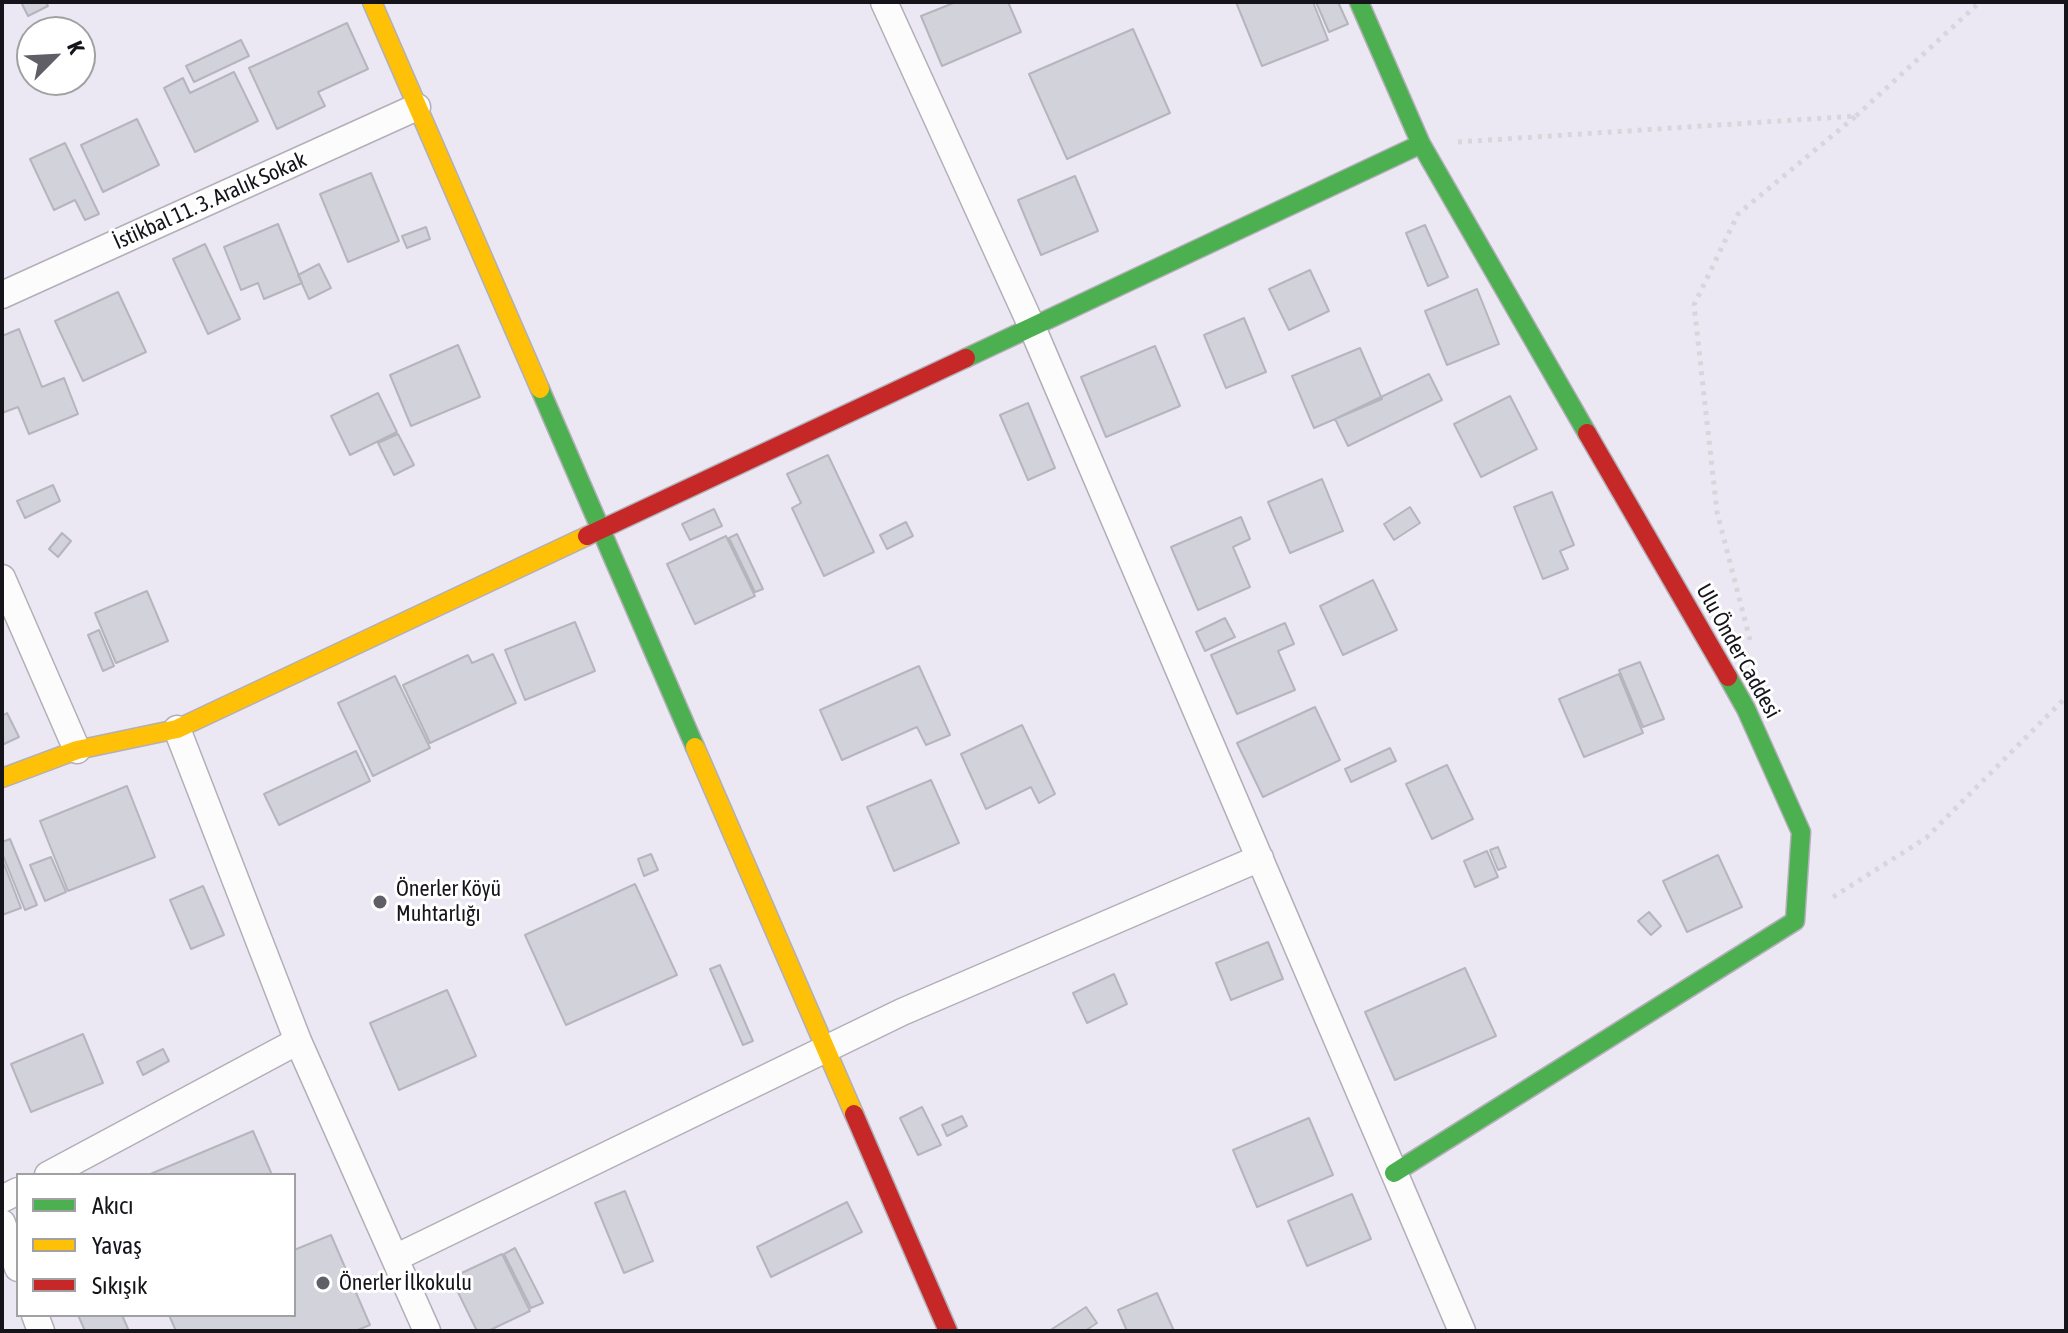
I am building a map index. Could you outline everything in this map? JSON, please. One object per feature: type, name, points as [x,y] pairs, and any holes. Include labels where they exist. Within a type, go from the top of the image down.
[{"type":"street","points":[[372,2],[948,1331]]},
{"type":"street","points":[[884,2],[1032,327],[1462,1331]]},
{"type":"street","name":"Ulu Önder Caddesi","points":[[1359,2],[1421,144],[1746,709],[1801,832],[1795,921]]},
{"type":"street","name":"İstikbal 11. 3. Aralık Sokak","points":[[2,295],[417,107]]},
{"type":"street","points":[[2,778],[77,750],[177,729],[1421,144]]},
{"type":"street","points":[[2,578],[77,750]]},
{"type":"street","points":[[177,729],[298,1041],[427,1331]]},
{"type":"street","points":[[395,1258],[902,1012],[1260,858]]},
{"type":"street","points":[[1394,1173],[1795,921]]},
{"type":"street","points":[[52,1173],[298,1041]]},
{"type":"street","points":[[2,1223],[16,1262]]},
{"type":"path","points":[[1751,643],[1717,512],[1694,305],[1738,214],[1856,116],[1980,2]]},
{"type":"path","points":[[1421,144],[1856,116]]},
{"type":"path","points":[[1795,921],[1926,838],[2066,697]]},
{"type":"building","points":[[21,2],[46,2],[48,6],[28,16]]},
{"type":"building","points":[[956,2],[1008,2],[1021,32],[942,66],[921,16]]},
{"type":"building","points":[[1236,2],[1313,2],[1328,40],[1262,66]]},
{"type":"building","points":[[1316,2],[1338,2],[1348,24],[1329,32]]},
{"type":"building","points":[[347,23],[368,69],[318,92],[325,106],[277,129],[249,68]]},
{"type":"building","points":[[1133,29],[1170,113],[1067,159],[1029,74]]},
{"type":"building","points":[[241,40],[249,56],[194,82],[186,66]]},
{"type":"building","points":[[234,72],[258,121],[195,152],[164,88],[183,78],[190,93]]},
{"type":"building","points":[[137,119],[159,165],[103,192],[81,145]]},
{"type":"building","points":[[65,143],[99,214],[85,220],[75,200],[54,210],[30,159]]},
{"type":"building","points":[[371,173],[399,241],[348,262],[320,194]]},
{"type":"building","points":[[1075,176],[1098,231],[1041,255],[1018,200]]},
{"type":"building","points":[[278,224],[302,283],[264,299],[258,283],[241,290],[224,247]]},
{"type":"building","points":[[1425,225],[1448,277],[1428,286],[1406,233]]},
{"type":"building","points":[[426,227],[430,239],[407,248],[402,236]]},
{"type":"building","points":[[205,244],[240,319],[208,334],[173,259]]},
{"type":"building","points":[[319,264],[331,288],[309,299],[298,275]]},
{"type":"building","points":[[1310,270],[1329,311],[1289,330],[1269,289]]},
{"type":"building","points":[[1477,289],[1499,344],[1447,365],[1425,311]]},
{"type":"building","points":[[118,292],[146,352],[83,381],[55,321]]},
{"type":"building","points":[[1244,318],[1266,372],[1226,388],[1204,335]]},
{"type":"building","points":[[19,329],[42,387],[64,378],[78,414],[29,434],[18,407],[2,413],[2,336]]},
{"type":"building","points":[[458,345],[480,397],[411,426],[390,375]]},
{"type":"building","points":[[1155,346],[1180,406],[1106,437],[1081,377]]},
{"type":"building","points":[[1360,348],[1382,399],[1314,428],[1292,376]]},
{"type":"building","points":[[1429,374],[1442,400],[1348,446],[1335,419]]},
{"type":"building","points":[[378,393],[397,432],[350,455],[331,416]]},
{"type":"building","points":[[1510,396],[1537,449],[1481,477],[1454,424]]},
{"type":"building","points":[[1028,403],[1055,468],[1028,480],[1000,415]]},
{"type":"building","points":[[398,434],[414,465],[394,475],[378,443]]},
{"type":"building","points":[[828,455],[874,552],[824,576],[792,508],[801,503],[787,474]]},
{"type":"building","points":[[1322,479],[1343,531],[1290,553],[1268,502]]},
{"type":"building","points":[[53,485],[60,501],[25,518],[17,501]]},
{"type":"building","points":[[1552,492],[1574,545],[1560,551],[1568,569],[1543,579],[1514,507]]},
{"type":"building","points":[[1410,507],[1420,523],[1394,540],[1384,524]]},
{"type":"building","points":[[714,509],[722,526],[690,540],[682,524]]},
{"type":"building","points":[[1241,517],[1250,539],[1233,547],[1250,587],[1198,610],[1171,547]]},
{"type":"building","points":[[906,522],[913,536],[887,549],[880,535]]},
{"type":"building","points":[[62,533],[71,541],[58,557],[49,549]]},
{"type":"building","points":[[737,534],[763,589],[755,592],[729,538]]},
{"type":"building","points":[[726,536],[755,596],[695,624],[667,564]]},
{"type":"building","points":[[1373,580],[1397,630],[1343,655],[1320,606]]},
{"type":"building","points":[[147,591],[168,641],[116,663],[95,613]]},
{"type":"building","points":[[1225,618],[1235,637],[1205,651],[1196,632]]},
{"type":"building","points":[[575,622],[595,671],[525,700],[505,650]]},
{"type":"building","points":[[1285,623],[1294,644],[1278,651],[1295,690],[1237,714],[1211,655]]},
{"type":"building","points":[[99,630],[114,666],[103,671],[88,635]]},
{"type":"building","points":[[493,654],[516,703],[430,743],[403,685],[468,655],[472,663]]},
{"type":"building","points":[[1640,662],[1664,719],[1643,727],[1619,670]]},
{"type":"building","points":[[919,666],[950,735],[926,745],[917,727],[842,760],[820,710]]},
{"type":"building","points":[[1619,674],[1643,733],[1584,757],[1559,699]]},
{"type":"building","points":[[395,676],[430,748],[373,776],[338,703]]},
{"type":"building","points":[[1315,707],[1340,760],[1263,797],[1237,743]]},
{"type":"building","points":[[7,713],[19,737],[2,745],[2,716]]},
{"type":"building","points":[[1022,725],[1055,794],[1039,803],[1031,787],[986,809],[961,754]]},
{"type":"building","points":[[1390,748],[1396,761],[1351,782],[1345,769]]},
{"type":"building","points":[[356,751],[370,781],[279,825],[264,794]]},
{"type":"building","points":[[1447,765],[1473,819],[1432,839],[1406,784]]},
{"type":"building","points":[[931,780],[959,843],[894,871],[867,807]]},
{"type":"building","points":[[127,786],[155,857],[68,891],[40,821]]},
{"type":"building","points":[[10,839],[37,905],[25,910],[2,853],[2,842]]},
{"type":"building","points":[[1498,847],[1506,867],[1498,870],[1490,850]]},
{"type":"building","points":[[1487,851],[1498,877],[1475,887],[1464,861]]},
{"type":"building","points":[[651,854],[658,870],[644,876],[638,859]]},
{"type":"building","points":[[1718,855],[1742,907],[1687,932],[1663,881]]},
{"type":"building","points":[[51,857],[66,892],[45,901],[30,865]]},
{"type":"building","points":[[2,859],[21,908],[2,915]]},
{"type":"building","points":[[635,884],[677,975],[566,1025],[525,935]]},
{"type":"building","points":[[203,886],[224,935],[191,949],[170,900]]},
{"type":"building","points":[[1649,912],[1661,926],[1651,935],[1638,921]]},
{"type":"building","points":[[1268,942],[1283,979],[1231,1000],[1216,963]]},
{"type":"building","points":[[720,965],[753,1041],[743,1045],[710,969]]},
{"type":"building","points":[[1465,968],[1496,1036],[1395,1080],[1365,1012]]},
{"type":"building","points":[[1114,974],[1127,1004],[1087,1023],[1073,993]]},
{"type":"building","points":[[447,990],[476,1056],[399,1090],[370,1023]]},
{"type":"building","points":[[83,1034],[103,1083],[31,1112],[11,1064]]},
{"type":"building","points":[[163,1049],[169,1061],[143,1075],[137,1062]]},
{"type":"building","points":[[922,1107],[941,1145],[918,1155],[900,1118]]},
{"type":"building","points":[[962,1116],[967,1126],[947,1136],[942,1125]]},
{"type":"building","points":[[1309,1118],[1333,1175],[1257,1207],[1233,1150]]},
{"type":"building","points":[[253,1131],[271,1173],[153,1173]]},
{"type":"building","points":[[625,1191],[653,1261],[624,1273],[595,1203]]},
{"type":"building","points":[[1352,1194],[1371,1239],[1307,1266],[1288,1221]]},
{"type":"building","points":[[847,1202],[862,1232],[771,1277],[757,1247]]},
{"type":"building","name":"Önerler İlkokulu","points":[[331,1235],[370,1325],[355,1331],[176,1331],[170,1317],[296,1317],[296,1249]]},
{"type":"building","points":[[515,1248],[543,1303],[531,1308],[504,1254]]},
{"type":"building","points":[[502,1254],[530,1311],[488,1331],[477,1331],[451,1278]]},
{"type":"building","points":[[1157,1293],[1174,1331],[1127,1331],[1118,1310]]},
{"type":"building","points":[[1086,1307],[1097,1323],[1085,1331],[1049,1331]]},
{"type":"building","points":[[79,1317],[123,1317],[129,1331],[85,1331]]},
{"type":"traffic: fast","points":[[1359,2],[1421,144],[1587,433]]},
{"type":"traffic: fast","points":[[966,358],[1421,144]]},
{"type":"traffic: fast","points":[[540,389],[695,747]]},
{"type":"traffic: fast","points":[[1394,1173],[1795,921],[1801,832],[1746,709],[1728,677]]},
{"type":"traffic: slow","points":[[372,2],[540,389]]},
{"type":"traffic: slow","points":[[2,778],[77,750],[177,729],[587,536]]},
{"type":"traffic: slow","points":[[695,747],[854,1114]]},
{"type":"traffic: jam","points":[[587,536],[966,358]]},
{"type":"traffic: jam","points":[[1587,433],[1728,677]]},
{"type":"traffic: jam","points":[[854,1114],[948,1331]]},
{"type":"place","name":"Önerler Köyü Muhtarlığı","points":[[380,902]]},
{"type":"place","name":"Önerler İlkokulu","points":[[323,1283]]}]
